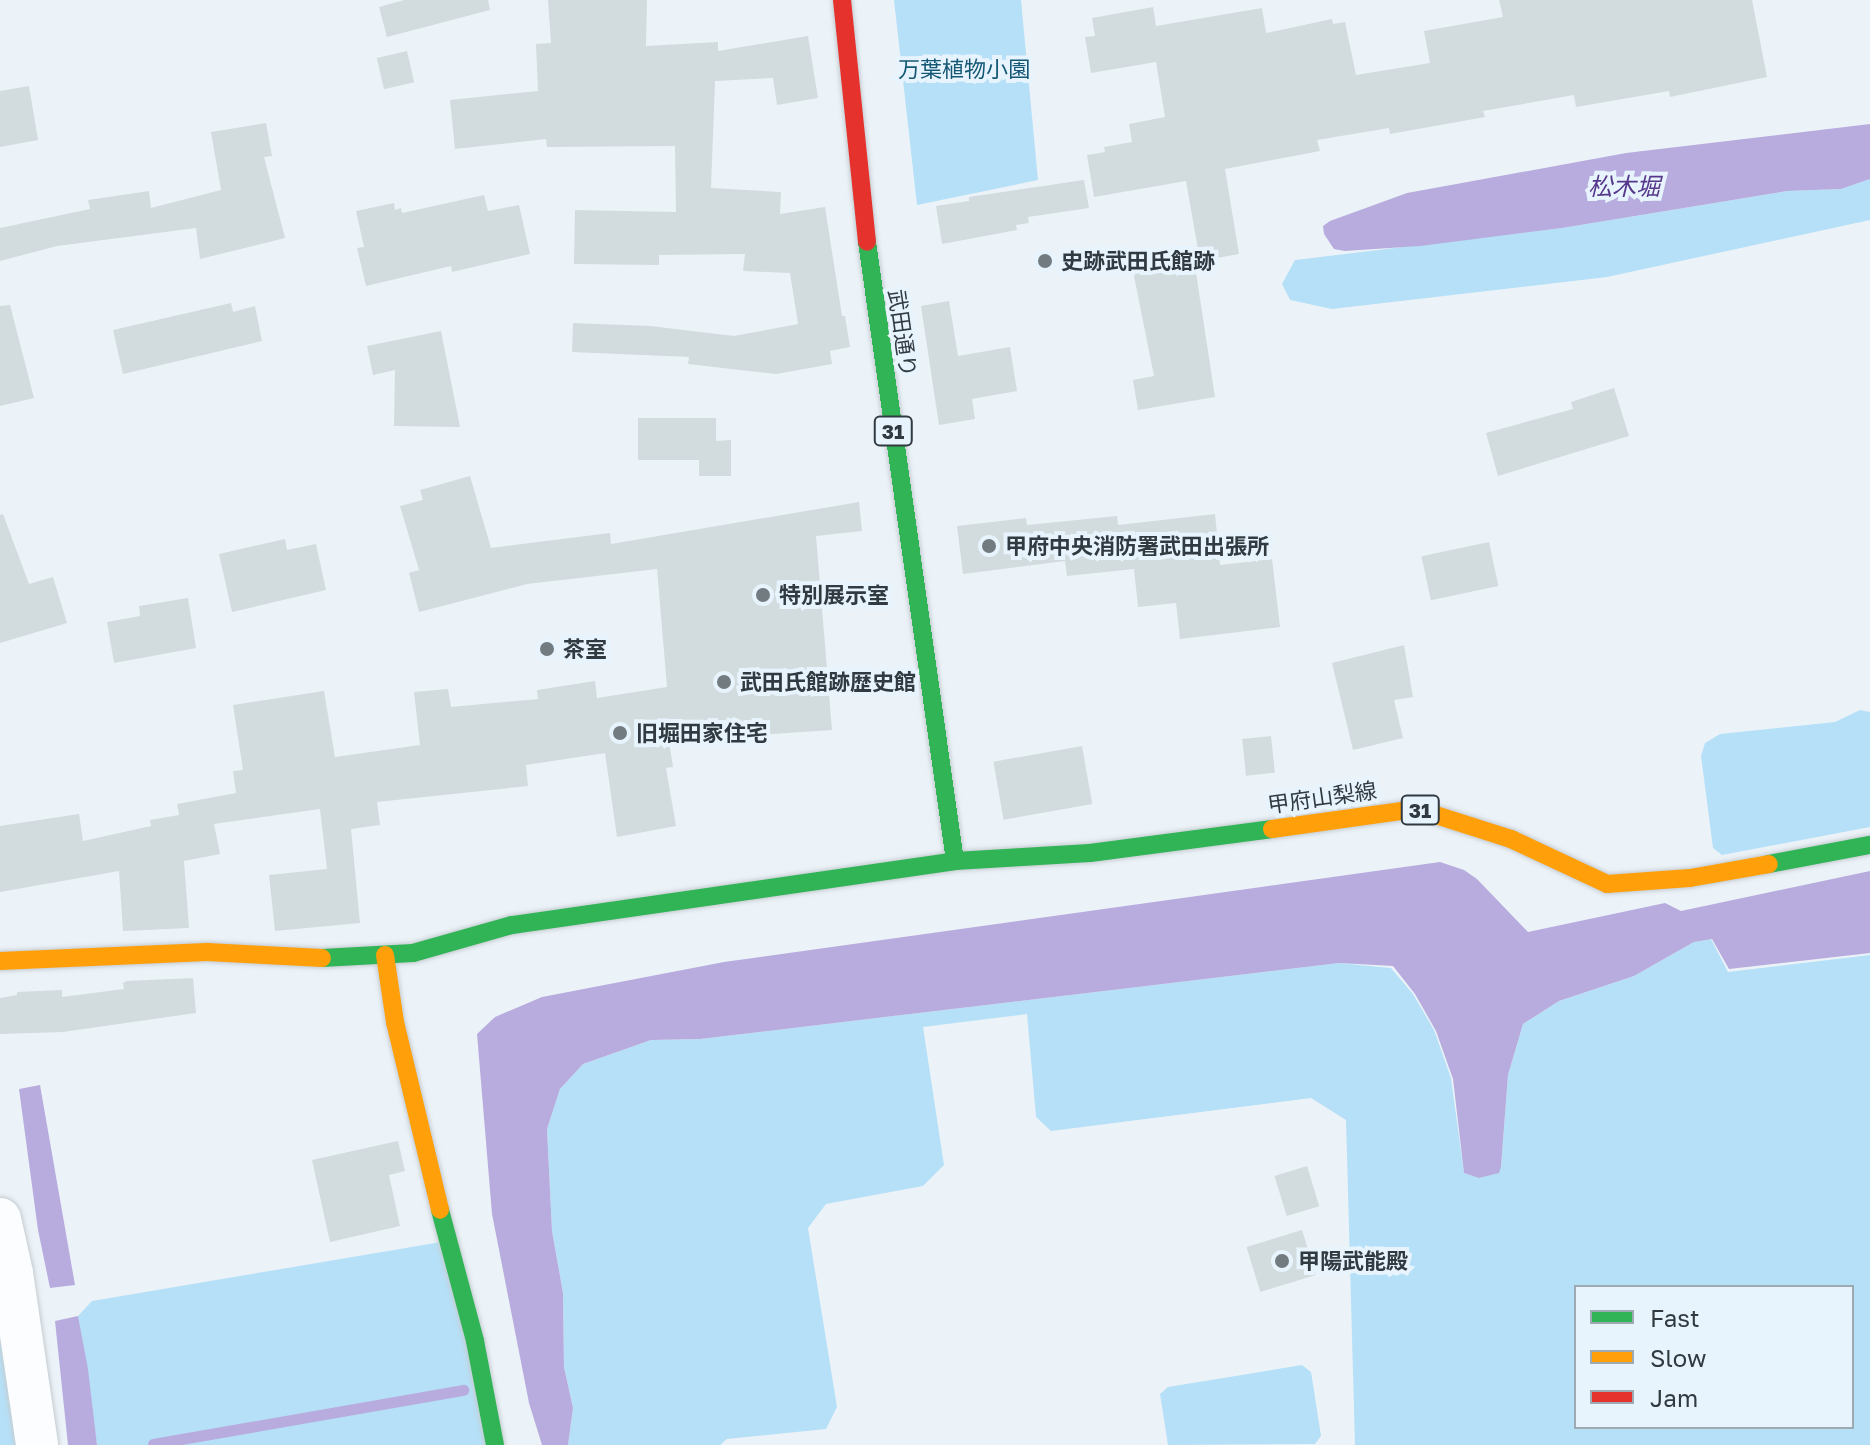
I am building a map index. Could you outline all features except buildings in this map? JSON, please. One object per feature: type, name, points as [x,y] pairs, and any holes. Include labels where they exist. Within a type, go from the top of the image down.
[{"type":"main road","name":"武田通り","points":[[842,0],[874,304],[955,861]]},
{"type":"main road","name":"甲府山梨線","points":[[0,961],[207,952],[316,958],[413,953],[512,925],[955,861],[1090,853],[1417,809],[1511,839],[1607,884],[1690,878],[1870,845]]},
{"type":"main road","points":[[385,955],[395,1022],[447,1241],[475,1341],[495,1445]]},
{"type":"street","points":[[0,1219],[12,1273],[37,1445]]},
{"type":"green space","name":"万葉植物小園","points":[[894,0],[1021,0],[1038,180],[917,205]]},
{"type":"green space","points":[[1870,179],[1870,220],[1607,277],[1332,309],[1290,300],[1282,284],[1295,260],[1562,228],[1787,191],[1841,189]]},
{"type":"green space","points":[[1860,710],[1870,712],[1870,827],[1722,855],[1713,848],[1701,756],[1705,743],[1720,734],[1835,722]]},
{"type":"green space","points":[[1711,939],[1728,972],[1870,955],[1870,1445],[1355,1445],[1346,1120],[1311,1098],[1051,1131],[1036,1117],[1027,1014],[923,1027],[944,1165],[923,1186],[826,1204],[808,1228],[837,1407],[826,1429],[727,1439],[720,1445],[568,1445],[573,1408],[564,1367],[563,1293],[552,1231],[547,1129],[560,1089],[583,1064],[651,1040],[700,1039],[1339,963],[1391,968],[1413,994],[1434,1030],[1451,1078],[1464,1173],[1480,1178],[1501,1167],[1508,1075],[1523,1024],[1559,1001],[1634,976],[1694,942]]},
{"type":"green space","points":[[0,1219],[37,1445],[0,1445]]},
{"type":"green space","points":[[447,1241],[495,1445],[97,1445],[78,1316],[92,1301]]},
{"type":"green space","points":[[1302,1365],[1311,1372],[1321,1436],[1315,1444],[1168,1445],[1160,1394],[1168,1387]]},
{"type":"water","name":"松木堀","points":[[1870,124],[1870,179],[1841,189],[1787,191],[1562,228],[1420,246],[1345,251],[1334,249],[1324,234],[1323,226],[1330,221],[1407,193],[1626,153]]},
{"type":"water","points":[[1440,862],[1464,870],[1477,879],[1528,932],[1665,903],[1681,911],[1870,871],[1870,953],[1729,969],[1712,939],[1694,942],[1634,976],[1559,1001],[1523,1024],[1508,1075],[1501,1167],[1499,1173],[1479,1178],[1464,1173],[1453,1079],[1436,1031],[1415,994],[1393,966],[1339,963],[700,1039],[651,1040],[583,1064],[560,1089],[547,1129],[552,1231],[563,1293],[564,1367],[573,1408],[568,1445],[542,1445],[529,1403],[492,1214],[477,1034],[495,1017],[542,997],[724,962]]},
{"type":"water","points":[[40,1085],[75,1285],[50,1288],[38,1230],[19,1089]]},
{"type":"water","points":[[78,1316],[97,1445],[68,1445],[55,1321]]},
{"type":"waterway","points":[[153,1444],[463,1390]]},
{"type":"traffic: fast","points":[[867,242],[955,861],[1090,853],[1272,829]]},
{"type":"traffic: fast","points":[[1769,864],[1870,845]]},
{"type":"traffic: fast","points":[[322,958],[413,953],[512,925],[955,861]]},
{"type":"traffic: fast","points":[[440,1210],[475,1341],[495,1445]]},
{"type":"traffic: slow","points":[[1272,829],[1417,809],[1511,839],[1607,884],[1690,878],[1769,864]]},
{"type":"traffic: slow","points":[[0,961],[207,952],[322,958]]},
{"type":"traffic: slow","points":[[385,955],[395,1022],[440,1210]]},
{"type":"traffic: jam","points":[[842,0],[867,242]]},
{"type":"place","name":"史跡武田氏館跡","points":[[1045,261]]},
{"type":"place","name":"甲府中央消防署武田出張所","points":[[989,546]]},
{"type":"place","name":"特別展示室","points":[[763,595]]},
{"type":"place","name":"茶室","points":[[547,649]]},
{"type":"place","name":"武田氏館跡歴史館","points":[[724,682]]},
{"type":"place","name":"旧堀田家住宅","points":[[620,733]]},
{"type":"place","name":"甲陽武能殿","points":[[1282,1261]]}]
